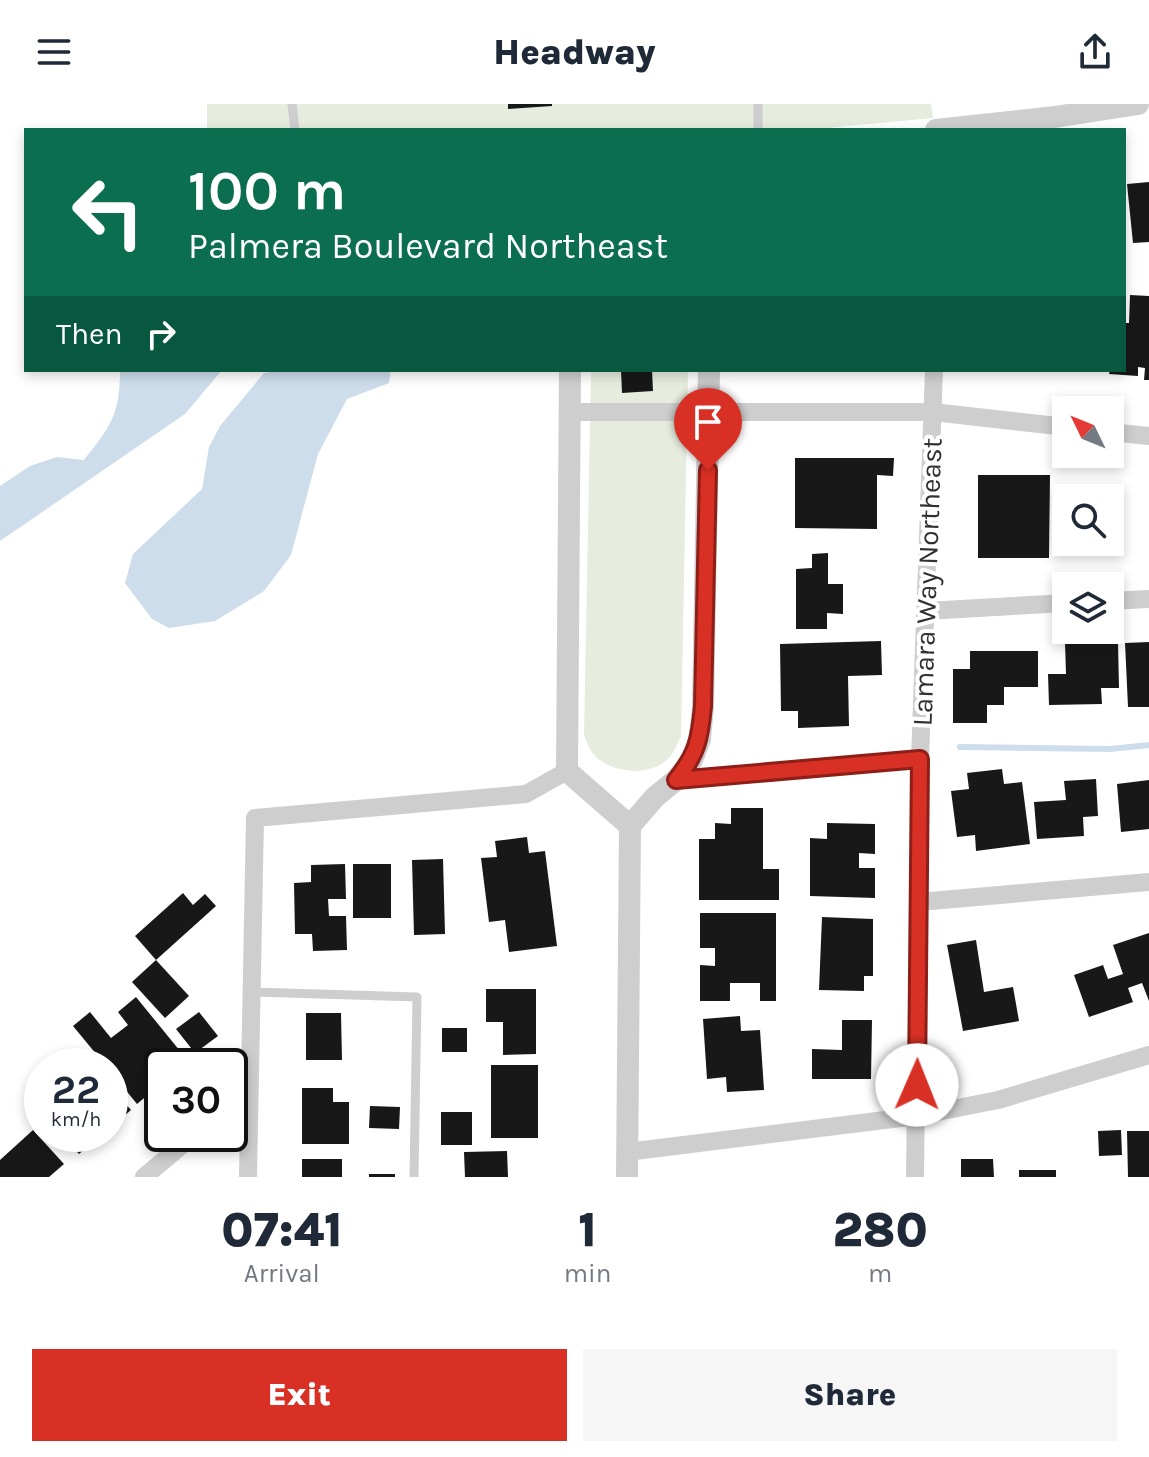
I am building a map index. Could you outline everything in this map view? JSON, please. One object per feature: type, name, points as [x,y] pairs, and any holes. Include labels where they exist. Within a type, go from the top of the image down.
[{"type":"street","points":[[954,128],[1138,104]]},
{"type":"street","points":[[570,372],[567,771],[630,826]]},
{"type":"street","points":[[627,1177],[630,826],[655,797],[676,780],[692,760],[700,739],[709,372]]},
{"type":"street","name":"Lamara Way Northeast","points":[[915,1177],[920,759],[934,372]]},
{"type":"street","points":[[570,412],[933,412],[1052,425]]},
{"type":"street","points":[[1124,433],[1149,436]]},
{"type":"street","points":[[1124,600],[1149,599]]},
{"type":"street","points":[[926,611],[1052,604]]},
{"type":"street","points":[[676,780],[920,759]]},
{"type":"street","points":[[248,1177],[255,818],[526,794],[567,771]]},
{"type":"street","points":[[919,902],[1149,882]]},
{"type":"street","points":[[627,1152],[917,1116],[998,1100],[1149,1055]]},
{"type":"street","points":[[144,1177],[174,1152]]},
{"type":"lane","points":[[292,104],[295,128]]},
{"type":"lane","points":[[758,104],[758,128]]},
{"type":"lane","points":[[252,992],[417,997],[414,1177]]},
{"type":"shaded area","points":[[207,104],[931,104],[933,118],[826,128],[207,128]]},
{"type":"shaded area","points":[[591,372],[688,372],[681,737],[665,761],[656,767],[636,771],[604,763],[592,752],[584,735]]},
{"type":"water","points":[[120,372],[220,372],[185,414],[0,541],[0,486],[30,466],[57,457],[84,460],[112,419],[118,398]]},
{"type":"water","points":[[391,372],[389,383],[347,399],[318,454],[291,555],[264,591],[215,621],[169,628],[152,619],[125,583],[133,554],[202,489],[209,447],[220,426],[264,373]]},
{"type":"building","points":[[508,104],[552,104],[552,106],[508,109]]},
{"type":"building","points":[[1149,182],[1149,242],[1133,243],[1127,184]]},
{"type":"building","points":[[1130,295],[1149,296],[1149,380],[1144,380],[1145,368],[1138,367],[1138,376],[1109,374],[1126,372],[1126,323],[1129,323]]},
{"type":"building","points":[[621,372],[652,372],[653,391],[622,393]]},
{"type":"building","points":[[795,458],[894,458],[893,476],[877,475],[877,529],[795,528]]},
{"type":"building","points":[[978,475],[1050,475],[1049,558],[978,558]]},
{"type":"building","points":[[828,553],[828,584],[843,584],[843,614],[827,613],[827,629],[796,629],[796,569],[812,568],[812,554]]},
{"type":"building","points":[[881,641],[882,675],[848,676],[849,726],[798,728],[798,711],[781,711],[780,644]]},
{"type":"building","points":[[1149,642],[1149,707],[1128,707],[1125,643]]},
{"type":"building","points":[[1065,644],[1118,644],[1119,688],[1101,688],[1102,704],[1049,705],[1048,674],[1066,674]]},
{"type":"building","points":[[970,651],[1038,651],[1038,687],[1004,687],[1004,705],[987,705],[987,723],[953,723],[953,669],[970,669]]},
{"type":"building","points":[[1002,769],[1004,784],[1022,782],[1030,844],[976,851],[975,835],[957,837],[951,791],[969,789],[967,773]]},
{"type":"building","points":[[1096,779],[1098,816],[1083,817],[1084,836],[1037,839],[1034,802],[1066,800],[1064,781]]},
{"type":"building","points":[[1149,780],[1149,829],[1121,832],[1117,784]]},
{"type":"building","points":[[731,808],[763,808],[763,869],[779,869],[779,900],[699,900],[699,839],[715,839],[715,823],[731,824]]},
{"type":"building","points":[[827,823],[875,824],[875,854],[859,853],[859,868],[875,868],[875,898],[810,896],[810,838],[827,839]]},
{"type":"building","points":[[527,837],[529,853],[545,851],[557,946],[509,952],[505,920],[489,922],[481,858],[497,857],[495,841]]},
{"type":"building","points":[[443,859],[445,934],[414,935],[412,860]]},
{"type":"building","points":[[345,864],[346,899],[328,899],[329,916],[346,916],[347,950],[313,951],[312,934],[295,934],[294,883],[311,882],[311,865]]},
{"type":"building","points":[[353,864],[391,864],[391,918],[353,918]]},
{"type":"building","points":[[183,893],[193,905],[205,894],[216,906],[156,960],[135,936]]},
{"type":"building","points":[[700,913],[776,913],[776,1001],[760,1001],[760,983],[730,983],[730,1001],[700,1001],[700,965],[715,966],[715,948],[700,948]]},
{"type":"building","points":[[822,917],[873,919],[873,976],[864,976],[864,991],[819,990]]},
{"type":"building","points":[[1149,933],[1149,1001],[1142,983],[1128,988],[1133,1002],[1089,1017],[1074,975],[1103,965],[1108,979],[1123,974],[1113,945]]},
{"type":"building","points":[[976,940],[984,992],[1013,987],[1019,1021],[963,1031],[947,945]]},
{"type":"building","points":[[156,960],[189,996],[165,1018],[132,982]]},
{"type":"building","points":[[486,989],[536,989],[536,1054],[503,1055],[503,1022],[486,1022]]},
{"type":"building","points":[[136,997],[178,1048],[144,1048],[144,1098],[137,1104],[128,1093],[128,1048],[91,1048],[73,1026],[90,1012],[111,1038],[128,1025],[118,1012]]},
{"type":"building","points":[[199,1012],[218,1036],[202,1048],[191,1048],[176,1029]]},
{"type":"building","points":[[306,1013],[341,1013],[342,1060],[306,1060]]},
{"type":"building","points":[[740,1016],[741,1031],[760,1030],[764,1090],[727,1092],[726,1077],[707,1079],[703,1019]]},
{"type":"building","points":[[842,1020],[872,1020],[871,1079],[812,1079],[812,1049],[842,1050]]},
{"type":"building","points":[[442,1028],[467,1028],[467,1052],[442,1052]]},
{"type":"building","points":[[491,1065],[538,1065],[538,1138],[491,1138]]},
{"type":"building","points":[[302,1088],[333,1088],[333,1102],[349,1102],[349,1144],[302,1144]]},
{"type":"building","points":[[370,1106],[400,1107],[399,1129],[369,1128]]},
{"type":"building","points":[[441,1112],[472,1112],[472,1145],[441,1145]]},
{"type":"building","points":[[1121,1130],[1122,1155],[1099,1156],[1098,1131]]},
{"type":"building","points":[[1127,1131],[1149,1131],[1149,1177],[1128,1177]]},
{"type":"building","points":[[24,1138],[24,1152],[53,1152],[64,1164],[49,1177],[0,1177],[0,1160]]},
{"type":"building","points":[[507,1151],[508,1177],[465,1177],[464,1152]]},
{"type":"building","points":[[302,1159],[342,1159],[342,1177],[302,1177]]},
{"type":"building","points":[[961,1159],[993,1159],[994,1177],[961,1177]]},
{"type":"building","points":[[1019,1170],[1056,1170],[1056,1177],[1019,1177]]},
{"type":"building","points":[[369,1174],[395,1174],[395,1177],[369,1177]]},
{"type":"waterway","points":[[960,747],[1110,749],[1149,745]]},
{"type":"route","points":[[708,470],[700,739],[692,760],[676,780],[920,759],[917,1085]]}]
